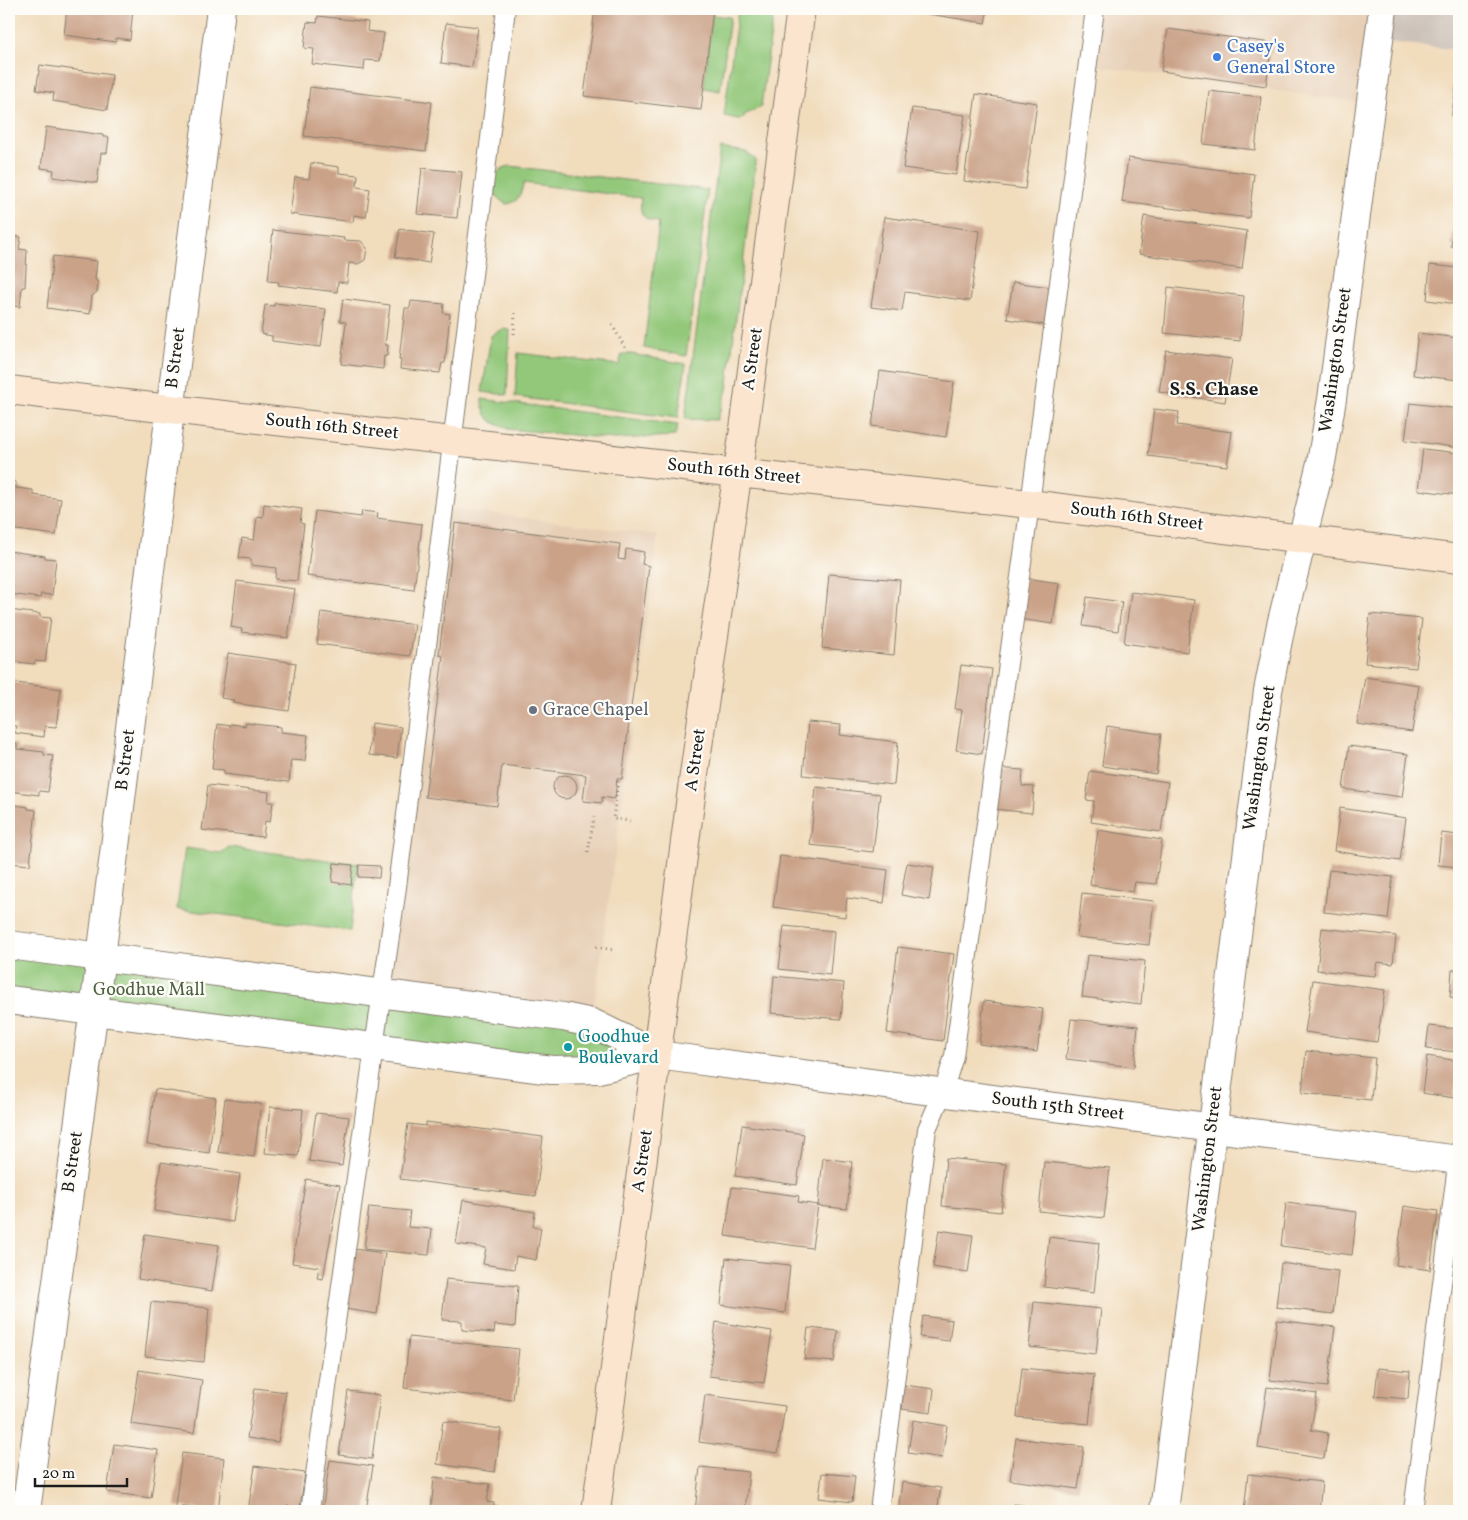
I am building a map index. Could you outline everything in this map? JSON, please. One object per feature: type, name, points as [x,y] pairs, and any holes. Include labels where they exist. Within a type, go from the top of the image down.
[{"type":"main road","name":"A Street","points":[[596,1511],[694,774],[801,9]]},
{"type":"main road","name":"South 16th Street","points":[[9,390],[737,473],[1030,504],[1459,559]]},
{"type":"street","name":"B Street","points":[[26,1511],[94,1012],[221,9]]},
{"type":"street","name":"Washington Street","points":[[1164,1511],[1268,691],[1281,625],[1321,463],[1332,399],[1383,9]]},
{"type":"street","points":[[9,945],[563,1017],[592,1023],[658,1055]]},
{"type":"street","points":[[9,1000],[552,1070],[599,1069],[658,1055]]},
{"type":"street","name":"South 15th Street","points":[[658,1055],[1459,1157]]},
{"type":"lane","points":[[310,1511],[396,895],[506,9]]},
{"type":"lane","points":[[879,1511],[927,1129],[943,1092],[954,1056],[1030,504],[1095,9]]},
{"type":"lane","points":[[1413,1511],[1459,1157]]},
{"type":"path","points":[[514,334],[515,313]]},
{"type":"path","points":[[612,325],[626,349]]},
{"type":"path","points":[[618,781],[613,819],[630,821]]},
{"type":"path","points":[[588,852],[594,817]]},
{"type":"path","points":[[596,948],[614,950]]},
{"type":"shaded area","points":[[1095,9],[1383,9],[1371,104],[1088,65]]},
{"type":"shaded area","points":[[1383,9],[1459,9],[1459,50],[1379,41]]},
{"type":"shaded area","points":[[444,508],[658,535],[592,1023],[381,993]]},
{"type":"green space","points":[[738,9],[774,9],[761,107],[744,115],[744,118],[738,119],[724,116]]},
{"type":"green space","points":[[712,15],[730,17],[720,91],[704,88]]},
{"type":"green space","points":[[720,148],[746,152],[756,160],[727,390],[717,420],[685,419]]},
{"type":"green space","points":[[510,166],[708,190],[686,356],[644,348],[659,222],[649,220],[643,216],[641,198],[524,183],[517,199],[507,204],[496,195],[494,183],[498,172]]},
{"type":"green space","points":[[503,329],[510,330],[507,395],[482,392],[491,336]]},
{"type":"green space","points":[[518,353],[619,365],[622,354],[631,354],[686,364],[678,418],[515,397]]},
{"type":"green space","points":[[482,399],[678,425],[675,436],[615,439],[507,429],[507,427],[496,424],[488,418],[482,404]]},
{"type":"green space","points":[[229,847],[358,864],[350,931],[177,909],[185,848],[221,853]]},
{"type":"green space","name":"Goodhue Mall","points":[[9,945],[563,1017],[657,1055],[615,1066],[9,1000]]},
{"type":"building","points":[[67,9],[133,9],[130,40],[116,38],[116,42],[64,35]]},
{"type":"building","points":[[370,9],[395,9],[394,13]]},
{"type":"building","points":[[595,9],[713,9],[701,110],[584,96]]},
{"type":"building","points":[[909,9],[988,9],[985,23],[909,11]]},
{"type":"building","points":[[318,16],[368,22],[367,31],[384,33],[380,61],[365,60],[364,70],[312,64],[314,49],[304,48],[307,22],[317,23]]},
{"type":"building","points":[[446,23],[478,27],[472,67],[441,63]]},
{"type":"building","name":"Casey's General Store","points":[[1168,29],[1272,43],[1266,86],[1161,71]]},
{"type":"building","points":[[40,65],[112,75],[107,110],[53,101],[54,93],[36,90]]},
{"type":"building","points":[[1459,71],[1459,116],[1452,115]]},
{"type":"building","points":[[310,87],[432,102],[426,151],[304,136]]},
{"type":"building","points":[[1209,91],[1261,97],[1255,150],[1203,144]]},
{"type":"building","points":[[976,94],[1037,103],[1025,189],[964,181]]},
{"type":"building","points":[[912,108],[965,115],[956,175],[903,168]]},
{"type":"building","points":[[46,127],[109,137],[107,153],[101,153],[97,183],[53,177],[54,170],[41,168]]},
{"type":"building","points":[[1128,158],[1254,174],[1249,218],[1122,202]]},
{"type":"building","points":[[311,163],[339,167],[339,173],[358,175],[357,187],[370,189],[366,217],[354,215],[353,222],[290,214],[295,177],[309,179]]},
{"type":"building","points":[[422,168],[462,172],[457,218],[417,214]]},
{"type":"building","points":[[1457,203],[1459,203],[1459,247],[1451,246]]},
{"type":"building","points":[[1144,216],[1247,231],[1242,269],[1139,254]]},
{"type":"building","points":[[884,217],[980,231],[970,301],[905,292],[902,311],[871,307]]},
{"type":"building","points":[[400,229],[434,234],[429,263],[395,257]]},
{"type":"building","points":[[273,230],[361,241],[367,248],[365,260],[358,264],[349,263],[347,283],[338,282],[337,292],[278,285],[279,282],[268,281]]},
{"type":"building","points":[[9,236],[21,237],[19,249],[27,250],[25,287],[22,287],[20,307],[9,305]]},
{"type":"building","points":[[53,256],[97,261],[95,279],[98,283],[97,292],[92,296],[90,314],[47,308]]},
{"type":"building","points":[[1430,265],[1459,268],[1459,313],[1456,313],[1457,304],[1427,300]]},
{"type":"building","points":[[1013,282],[1050,287],[1045,325],[1007,319]]},
{"type":"building","points":[[1168,287],[1244,296],[1240,341],[1164,333]]},
{"type":"building","points":[[343,299],[390,305],[385,345],[388,345],[387,356],[384,356],[383,369],[341,364],[346,322],[340,321]]},
{"type":"building","points":[[411,301],[444,304],[443,313],[450,314],[445,363],[442,363],[440,373],[400,369],[401,359],[399,359],[405,308],[410,308]]},
{"type":"building","points":[[275,303],[326,309],[321,347],[272,341],[272,336],[261,334],[265,305],[274,306]]},
{"type":"building","points":[[1418,333],[1459,338],[1459,380],[1413,375]]},
{"type":"building","points":[[1166,350],[1232,359],[1225,402],[1159,392]]},
{"type":"building","points":[[880,371],[954,382],[946,437],[872,426]]},
{"type":"building","points":[[1410,403],[1459,409],[1459,448],[1405,440]]},
{"type":"building","points":[[1154,409],[1179,412],[1177,425],[1232,432],[1227,466],[1148,456]]},
{"type":"building","points":[[1423,449],[1459,453],[1459,495],[1418,490]]},
{"type":"building","points":[[9,481],[16,482],[16,488],[33,490],[33,495],[61,499],[56,535],[9,529]]},
{"type":"building","points":[[264,504],[302,509],[300,523],[304,524],[297,581],[275,579],[276,568],[251,565],[251,559],[239,558],[242,538],[254,540],[257,516],[263,517]]},
{"type":"building","points":[[315,511],[361,517],[362,511],[378,513],[377,518],[422,524],[414,590],[307,576]]},
{"type":"building","name":"Grace Chapel","points":[[455,523],[620,544],[618,559],[625,560],[626,549],[644,552],[642,564],[649,566],[622,779],[617,779],[615,799],[602,797],[602,803],[583,801],[586,775],[502,765],[497,806],[425,797],[443,656],[439,655]]},
{"type":"building","points":[[9,551],[56,559],[52,595],[41,594],[40,598],[9,594]]},
{"type":"building","points":[[829,574],[900,580],[894,655],[822,648]]},
{"type":"building","points":[[1025,578],[1059,583],[1053,624],[1019,619]]},
{"type":"building","points":[[237,581],[295,589],[288,638],[241,632],[242,629],[231,627]]},
{"type":"building","points":[[1131,592],[1194,600],[1187,652],[1124,643]]},
{"type":"building","points":[[1087,597],[1122,602],[1118,631],[1083,626]]},
{"type":"building","points":[[9,610],[40,614],[40,617],[51,618],[45,662],[35,661],[34,664],[9,661]]},
{"type":"building","points":[[321,612],[415,625],[410,656],[317,644]]},
{"type":"building","points":[[1370,614],[1422,619],[1416,668],[1365,663]]},
{"type":"building","points":[[228,653],[296,663],[289,711],[233,703],[234,700],[221,698]]},
{"type":"building","points":[[961,665],[992,669],[982,754],[956,750],[962,710],[955,709]]},
{"type":"building","points":[[1365,677],[1419,685],[1412,732],[1357,724]]},
{"type":"building","points":[[9,682],[61,689],[56,727],[45,726],[44,737],[15,733],[16,726],[9,725]]},
{"type":"building","points":[[808,722],[841,725],[840,735],[898,742],[894,785],[803,775]]},
{"type":"building","points":[[246,723],[281,727],[281,732],[308,735],[305,761],[291,760],[289,782],[224,774],[224,770],[212,769],[217,724],[245,726]]},
{"type":"building","points":[[372,723],[401,727],[397,758],[369,755]]},
{"type":"building","points":[[1107,726],[1161,734],[1156,774],[1102,766]]},
{"type":"building","points":[[9,743],[17,744],[17,749],[44,752],[44,755],[53,756],[48,792],[39,791],[39,795],[9,791]]},
{"type":"building","points":[[1349,746],[1408,754],[1402,797],[1343,789]]},
{"type":"building","points":[[996,768],[1023,770],[1022,786],[1034,787],[1032,813],[992,809]]},
{"type":"building","points":[[1090,771],[1168,782],[1161,832],[1091,822],[1094,801],[1086,800]]},
{"type":"building","points":[[565,775],[573,779],[577,787],[573,795],[565,799],[557,795],[553,787],[557,779]]},
{"type":"building","points":[[208,785],[269,792],[268,802],[273,802],[270,822],[265,821],[263,837],[202,830]]},
{"type":"building","points":[[816,787],[880,794],[873,852],[810,845]]},
{"type":"building","points":[[9,804],[36,810],[30,865],[9,863]]},
{"type":"building","points":[[1340,808],[1406,818],[1400,861],[1334,851]]},
{"type":"building","points":[[1098,830],[1162,840],[1156,884],[1135,882],[1133,892],[1090,885]]},
{"type":"building","points":[[1441,833],[1459,835],[1459,867],[1438,865]]},
{"type":"building","points":[[780,856],[888,870],[884,903],[847,898],[845,917],[773,907]]},
{"type":"building","points":[[334,863],[353,865],[351,885],[332,882]]},
{"type":"building","points":[[907,863],[934,867],[929,900],[901,895]]},
{"type":"building","points":[[359,865],[380,866],[379,878],[358,877]]},
{"type":"building","points":[[1329,870],[1393,877],[1388,919],[1324,912]]},
{"type":"building","points":[[1082,893],[1154,901],[1149,945],[1077,937]]},
{"type":"building","points":[[784,926],[834,931],[830,975],[779,969]]},
{"type":"building","points":[[1322,928],[1396,936],[1393,964],[1377,962],[1375,976],[1317,970]]},
{"type":"building","points":[[898,947],[954,954],[943,1041],[887,1033]]},
{"type":"building","points":[[1087,955],[1145,961],[1141,1004],[1082,997]]},
{"type":"building","points":[[1452,970],[1459,970],[1459,998],[1450,997]]},
{"type":"building","points":[[774,976],[844,983],[841,1019],[771,1013]]},
{"type":"building","points":[[1313,980],[1385,990],[1377,1042],[1305,1032]]},
{"type":"building","points":[[984,1001],[1043,1009],[1037,1052],[979,1044]]},
{"type":"building","points":[[1071,1019],[1138,1026],[1134,1067],[1066,1059]]},
{"type":"building","points":[[1429,1026],[1459,1029],[1459,1052],[1426,1049]]},
{"type":"building","points":[[1306,1051],[1375,1058],[1371,1100],[1302,1093]]},
{"type":"building","points":[[1427,1056],[1459,1061],[1454,1098],[1422,1093]]},
{"type":"building","points":[[155,1089],[216,1098],[209,1153],[147,1144]]},
{"type":"building","points":[[225,1099],[261,1104],[254,1157],[218,1152]]},
{"type":"building","points":[[270,1107],[303,1109],[298,1156],[265,1153]]},
{"type":"building","points":[[316,1113],[349,1117],[342,1166],[309,1161]]},
{"type":"building","points":[[426,1122],[543,1137],[536,1196],[400,1179],[408,1124],[426,1126]]},
{"type":"building","points":[[742,1125],[804,1134],[797,1185],[735,1176]]},
{"type":"building","points":[[823,1158],[852,1162],[847,1209],[818,1206]]},
{"type":"building","points":[[946,1158],[1006,1164],[1001,1212],[942,1206]]},
{"type":"building","points":[[161,1162],[240,1174],[233,1222],[154,1211]]},
{"type":"building","points":[[1044,1162],[1110,1168],[1104,1218],[1039,1211]]},
{"type":"building","points":[[306,1179],[340,1185],[323,1279],[317,1278],[319,1267],[292,1263]]},
{"type":"building","points":[[732,1187],[799,1196],[798,1202],[818,1205],[812,1248],[725,1236]]},
{"type":"building","points":[[463,1200],[535,1212],[533,1227],[541,1228],[536,1260],[516,1256],[514,1269],[483,1264],[486,1248],[456,1244]]},
{"type":"building","points":[[1286,1203],[1357,1212],[1352,1255],[1281,1246]]},
{"type":"building","points":[[1404,1206],[1438,1211],[1430,1270],[1396,1265]]},
{"type":"building","points":[[369,1207],[410,1211],[408,1227],[432,1229],[429,1255],[364,1249]]},
{"type":"building","points":[[939,1230],[973,1235],[968,1273],[933,1267]]},
{"type":"building","points":[[145,1234],[219,1245],[212,1291],[138,1279]]},
{"type":"building","points":[[1049,1237],[1099,1243],[1094,1293],[1044,1287]]},
{"type":"building","points":[[353,1249],[385,1253],[377,1314],[345,1309]]},
{"type":"building","points":[[726,1258],[790,1265],[785,1313],[721,1305]]},
{"type":"building","points":[[1281,1263],[1338,1271],[1333,1314],[1276,1307]]},
{"type":"building","points":[[446,1279],[518,1286],[515,1327],[495,1325],[494,1333],[462,1330],[462,1321],[442,1320]]},
{"type":"building","points":[[151,1302],[209,1308],[204,1362],[145,1356]]},
{"type":"building","points":[[1034,1302],[1101,1309],[1096,1354],[1029,1347]]},
{"type":"building","points":[[923,1316],[952,1320],[949,1341],[920,1337]]},
{"type":"building","points":[[1277,1320],[1335,1327],[1327,1387],[1270,1380]]},
{"type":"building","points":[[716,1322],[772,1331],[764,1383],[709,1376]]},
{"type":"building","points":[[808,1328],[838,1331],[834,1362],[804,1359]]},
{"type":"building","points":[[409,1337],[519,1349],[513,1400],[404,1388]]},
{"type":"building","points":[[1022,1368],[1094,1375],[1089,1424],[1017,1417]]},
{"type":"building","points":[[1378,1368],[1410,1371],[1408,1399],[1375,1396]]},
{"type":"building","points":[[139,1370],[202,1380],[194,1433],[131,1424]]},
{"type":"building","points":[[904,1385],[934,1389],[931,1413],[902,1409]]},
{"type":"building","points":[[1267,1387],[1317,1394],[1311,1430],[1328,1433],[1324,1459],[1258,1448]]},
{"type":"building","points":[[255,1388],[286,1392],[278,1442],[247,1438]]},
{"type":"building","points":[[348,1391],[380,1395],[372,1459],[339,1455]]},
{"type":"building","points":[[705,1395],[785,1406],[778,1453],[699,1442]]},
{"type":"building","points":[[913,1420],[947,1426],[942,1458],[908,1453]]},
{"type":"building","points":[[443,1421],[501,1429],[495,1472],[437,1464]]},
{"type":"building","points":[[1016,1438],[1084,1447],[1078,1489],[1010,1480]]},
{"type":"building","points":[[114,1444],[158,1450],[151,1498],[107,1492]]},
{"type":"building","points":[[182,1453],[224,1458],[218,1511],[175,1506]]},
{"type":"building","points":[[330,1460],[373,1466],[366,1511],[322,1511]]},
{"type":"building","points":[[255,1466],[305,1473],[300,1508],[287,1506],[286,1511],[248,1511]]},
{"type":"building","points":[[700,1467],[749,1472],[745,1511],[695,1511]]},
{"type":"building","points":[[822,1473],[855,1476],[852,1502],[819,1498]]},
{"type":"building","points":[[1248,1474],[1322,1482],[1319,1511],[1244,1511]]},
{"type":"building","points":[[434,1477],[490,1484],[487,1502],[494,1503],[493,1511],[431,1511]]},
{"type":"building","points":[[902,1482],[941,1488],[937,1511],[898,1511]]},
{"type":"building","points":[[1014,1504],[1059,1510],[1059,1511],[1013,1511]]},
{"type":"place","name":"Casey's General Store","points":[[1217,57]]},
{"type":"place","name":"Grace Chapel","points":[[533,710]]},
{"type":"place","name":"Goodhue Boulevard","points":[[568,1047]]},
{"type":"district","name":"S.S. Chase","points":[[1214,390]]}]
